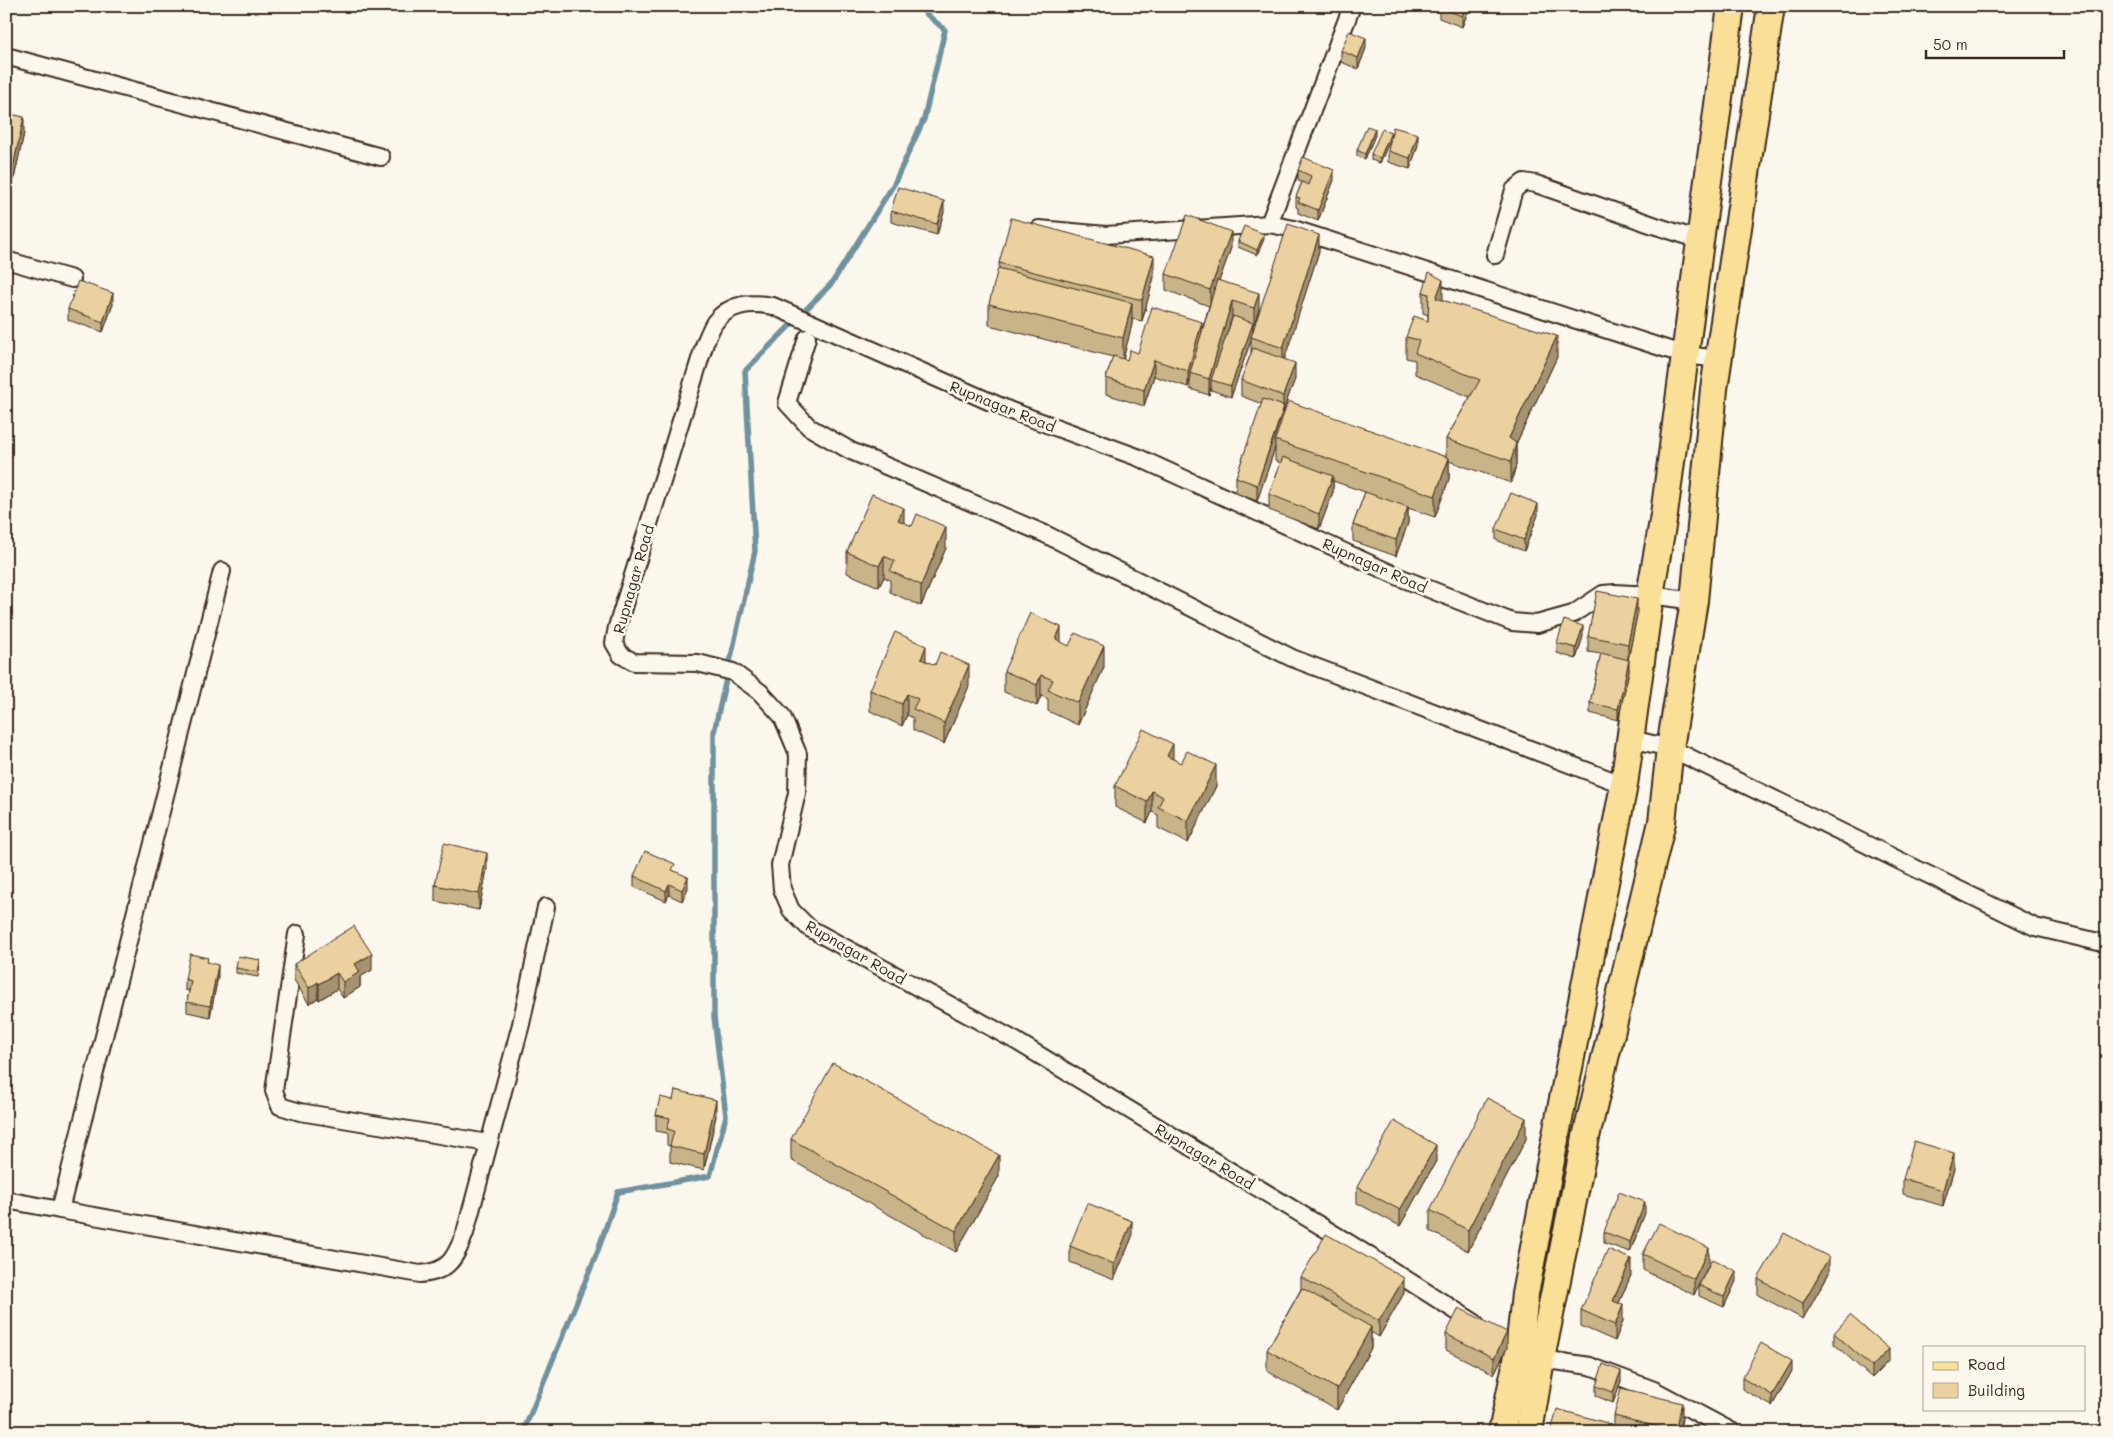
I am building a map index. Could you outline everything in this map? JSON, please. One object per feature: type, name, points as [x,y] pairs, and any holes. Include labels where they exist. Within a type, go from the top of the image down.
[{"type":"main road","points":[[1529,1432],[1521,1350],[1525,1294],[1632,740],[1650,596],[1664,515],[1731,6]]},
{"type":"main road","points":[[1502,1432],[1521,1350],[1586,1137],[1662,822],[1670,748],[1694,601],[1714,389],[1771,6]]},
{"type":"street","points":[[1269,224],[1352,6]]},
{"type":"street","points":[[6,56],[381,156]]},
{"type":"street","points":[[1495,255],[1514,190],[1524,182],[1536,184],[1700,240]]},
{"type":"street","points":[[1022,228],[1106,235],[1269,224],[1294,229],[1685,355],[1719,359]]},
{"type":"street","points":[[6,260],[72,279]]},
{"type":"street","name":"Rupnagar Road","points":[[1487,1331],[1352,1245],[1016,1040],[808,928],[791,910],[782,889],[780,865],[797,793],[798,754],[782,716],[760,692],[733,672],[698,663],[634,662],[622,655],[614,643],[617,627],[705,343],[716,322],[733,308],[752,302],[773,306],[1010,411],[1137,457],[1399,577],[1512,622],[1537,624],[1573,614],[1603,594],[1615,593],[1694,601]]},
{"type":"street","points":[[806,338],[787,403],[809,427],[851,451],[1045,534],[1292,658],[1624,785]]},
{"type":"street","points":[[60,1210],[222,571]]},
{"type":"street","points":[[1632,740],[1670,748],[2035,927],[2107,944]]},
{"type":"street","points":[[6,1200],[410,1272],[432,1273],[447,1266],[457,1252],[465,1233],[521,1024],[546,907]]},
{"type":"street","points":[[297,934],[274,1091],[280,1106],[300,1112],[488,1143]]},
{"type":"street","points":[[1521,1350],[1590,1366],[1654,1390],[1733,1432]]},
{"type":"building","points":[[1439,6],[1466,6],[1462,16]]},
{"type":"building","points":[[1349,31],[1366,38],[1358,58],[1341,51]]},
{"type":"building","points":[[6,113],[24,117],[13,167],[6,166]]},
{"type":"building","points":[[1367,126],[1375,129],[1365,154],[1357,150]]},
{"type":"building","points":[[1393,127],[1418,134],[1410,158],[1388,151]]},
{"type":"building","points":[[1382,129],[1391,132],[1380,158],[1371,154]]},
{"type":"building","points":[[1303,157],[1334,170],[1318,210],[1298,202],[1300,198],[1296,197],[1302,182],[1308,185],[1311,176],[1298,170]]},
{"type":"building","points":[[898,187],[944,201],[937,224],[891,211]]},
{"type":"building","points":[[1187,215],[1231,232],[1210,290],[1166,274]]},
{"type":"building","points":[[1011,218],[1154,256],[1142,300],[999,263]]},
{"type":"building","points":[[1288,224],[1319,235],[1283,348],[1251,337]]},
{"type":"building","points":[[1244,226],[1264,234],[1257,250],[1238,241]]},
{"type":"building","points":[[998,268],[1132,303],[1123,338],[989,304]]},
{"type":"building","points":[[1429,272],[1443,280],[1436,298],[1557,336],[1509,438],[1516,443],[1511,461],[1446,439],[1480,380],[1415,353],[1419,340],[1406,337],[1414,316],[1428,321],[1429,294],[1423,292]]},
{"type":"building","points":[[1217,280],[1259,293],[1254,308],[1232,301],[1209,379],[1190,373]]},
{"type":"building","points":[[78,281],[113,293],[103,322],[68,309]]},
{"type":"building","points":[[1152,307],[1202,322],[1188,371],[1154,360],[1144,390],[1106,378],[1113,356],[1127,360],[1130,350],[1138,353]]},
{"type":"building","points":[[1233,316],[1253,323],[1231,386],[1211,380]]},
{"type":"building","points":[[1253,348],[1295,363],[1283,396],[1241,380]]},
{"type":"building","points":[[1263,399],[1284,406],[1257,485],[1236,477]]},
{"type":"building","points":[[1288,401],[1449,458],[1435,496],[1275,440]]},
{"type":"building","points":[[1283,457],[1333,476],[1319,514],[1269,494]]},
{"type":"building","points":[[1365,492],[1408,507],[1396,540],[1353,525]]},
{"type":"building","points":[[1511,493],[1538,504],[1524,540],[1496,529]]},
{"type":"building","points":[[872,494],[904,508],[898,520],[912,526],[917,514],[946,527],[921,585],[890,571],[895,561],[884,556],[879,566],[847,552]]},
{"type":"building","points":[[1597,591],[1637,599],[1628,644],[1588,636]]},
{"type":"building","points":[[1030,613],[1061,627],[1056,639],[1069,646],[1075,633],[1104,646],[1078,703],[1048,690],[1053,680],[1041,675],[1037,685],[1004,671]]},
{"type":"building","points":[[1564,620],[1583,626],[1576,648],[1557,643]]},
{"type":"building","points":[[895,632],[926,646],[921,659],[935,665],[940,652],[969,665],[944,723],[913,709],[918,699],[907,694],[902,704],[870,690]]},
{"type":"building","points":[[1601,653],[1629,660],[1618,709],[1590,703]]},
{"type":"building","points":[[1143,729],[1173,744],[1167,756],[1181,763],[1187,751],[1216,765],[1188,821],[1158,807],[1163,797],[1152,791],[1147,802],[1115,786]]},
{"type":"building","points":[[444,843],[487,853],[479,894],[435,885]]},
{"type":"building","points":[[645,851],[675,864],[672,870],[688,877],[682,890],[669,884],[666,891],[634,876]]},
{"type":"building","points":[[354,926],[372,954],[355,964],[360,972],[343,982],[337,973],[309,988],[294,964]]},
{"type":"building","points":[[190,954],[208,958],[207,962],[218,965],[210,1006],[187,1002],[191,981],[185,979]]},
{"type":"building","points":[[238,956],[260,960],[258,972],[236,968]]},
{"type":"building","points":[[833,1063],[999,1155],[956,1231],[791,1139]]},
{"type":"building","points":[[675,1090],[716,1100],[704,1154],[670,1146],[674,1131],[667,1129],[670,1118],[656,1115],[660,1097],[673,1100]]},
{"type":"building","points":[[1487,1098],[1526,1118],[1468,1230],[1430,1210]]},
{"type":"building","points":[[1394,1121],[1436,1145],[1400,1210],[1357,1187]]},
{"type":"building","points":[[1914,1141],[1954,1153],[1943,1190],[1903,1179]]},
{"type":"building","points":[[1619,1192],[1645,1202],[1630,1242],[1604,1232]]},
{"type":"building","points":[[1087,1203],[1132,1221],[1114,1264],[1070,1246]]},
{"type":"building","points":[[1659,1223],[1709,1248],[1694,1279],[1643,1254]]},
{"type":"building","points":[[1784,1233],[1829,1257],[1803,1303],[1758,1279]]},
{"type":"building","points":[[1326,1234],[1404,1278],[1379,1321],[1301,1277]]},
{"type":"building","points":[[1608,1249],[1631,1259],[1613,1301],[1623,1305],[1615,1325],[1581,1310]]},
{"type":"building","points":[[1712,1259],[1736,1271],[1724,1297],[1699,1285]]},
{"type":"building","points":[[1302,1288],[1371,1327],[1337,1389],[1267,1350]]},
{"type":"building","points":[[1459,1308],[1507,1332],[1494,1358],[1446,1334]]},
{"type":"building","points":[[1850,1315],[1889,1349],[1872,1367],[1834,1333]]},
{"type":"building","points":[[1761,1343],[1792,1361],[1772,1395],[1742,1378]]},
{"type":"building","points":[[1603,1364],[1621,1371],[1613,1392],[1596,1386]]},
{"type":"building","points":[[1621,1388],[1682,1403],[1675,1431],[1614,1416]]},
{"type":"building","points":[[1557,1409],[1607,1423],[1605,1428],[1614,1430],[1614,1432],[1551,1432]]},
{"type":"waterway","points":[[523,1432],[597,1253],[618,1192],[710,1176],[726,1116],[714,1017],[714,732],[755,551],[745,371],[832,283],[894,184],[924,119],[945,30],[917,6]]}]
